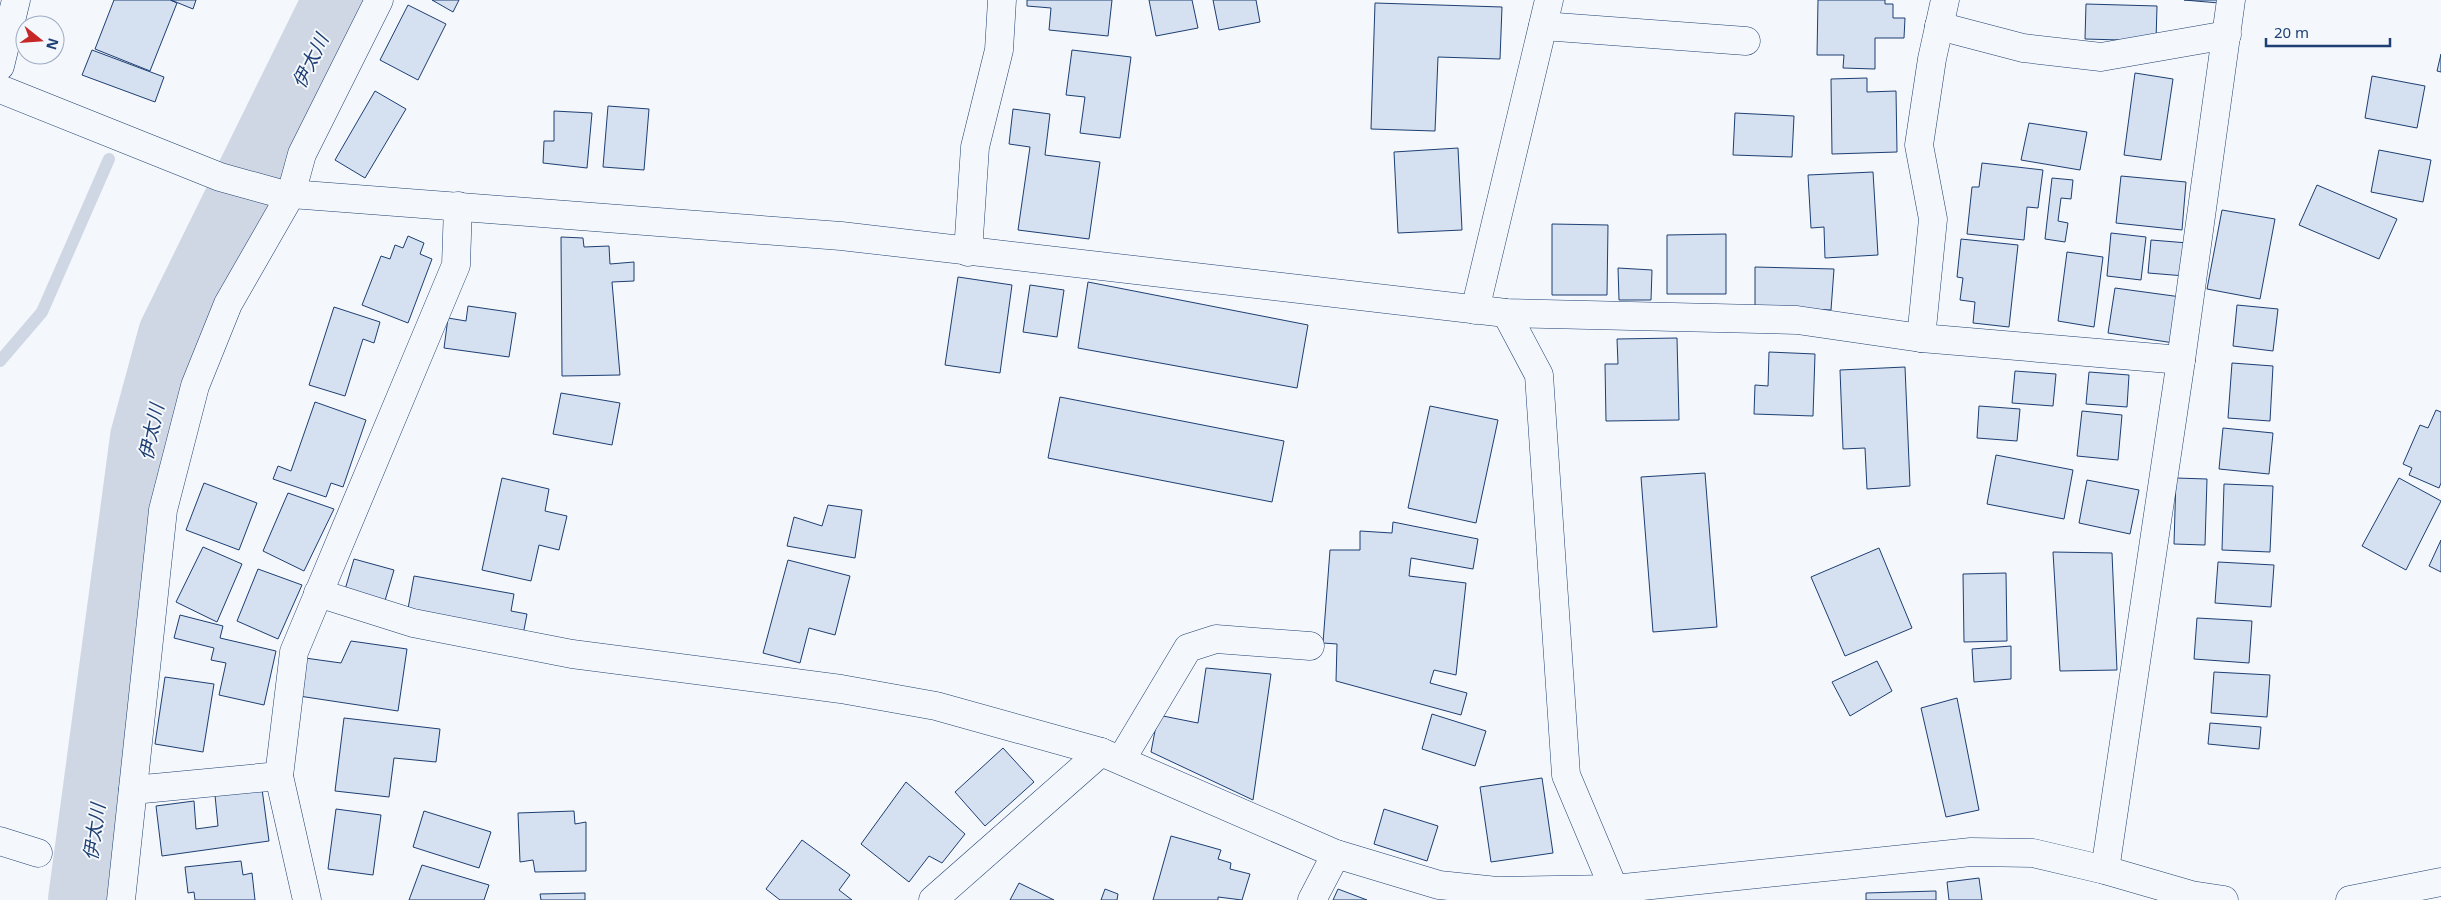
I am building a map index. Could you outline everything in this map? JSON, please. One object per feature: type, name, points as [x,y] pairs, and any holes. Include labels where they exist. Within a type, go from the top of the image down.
[{"type":"street","points":[[0,66],[16,0]]},
{"type":"street","points":[[121,900],[162,510],[195,386],[228,304],[379,0]]},
{"type":"street","points":[[968,252],[975,147],[998,50],[1002,0]]},
{"type":"street","points":[[2105,870],[2181,360],[2231,0]]},
{"type":"street","points":[[1476,310],[1546,13],[1746,41]]},
{"type":"street","points":[[1921,338],[1933,219],[1919,145],[1932,59],[1942,13],[2023,48],[2101,57],[2227,35]]},
{"type":"street","points":[[0,89],[220,177],[284,193],[841,236],[1506,313],[1797,320],[1921,338],[2181,360]]},
{"type":"street","points":[[307,900],[279,776],[294,652],[456,265],[458,206]]},
{"type":"street","points":[[1506,313],[1539,375],[1566,775],[1615,894]]},
{"type":"street","points":[[318,592],[413,623],[572,654],[841,689],[936,706],[1111,756],[1336,854],[1439,885],[1497,891],[1615,894],[1971,852],[2033,853],[2105,870],[2192,895],[2224,900]]},
{"type":"street","points":[[933,900],[1111,756],[1188,648],[1216,639],[1310,646]]},
{"type":"street","points":[[133,790],[279,776]]},
{"type":"street","points":[[0,841],[38,853]]},
{"type":"street","points":[[1312,900],[1336,854]]},
{"type":"street","points":[[2350,900],[2441,882]]},
{"type":"building","points":[[114,0],[170,0],[177,3],[150,71],[95,49]]},
{"type":"building","points":[[171,0],[196,0],[193,9]]},
{"type":"building","points":[[432,0],[459,0],[453,12]]},
{"type":"building","points":[[1027,0],[1112,0],[1108,36],[1049,30],[1051,8],[1027,6]]},
{"type":"building","points":[[1149,0],[1192,0],[1198,28],[1156,36]]},
{"type":"building","points":[[1213,0],[1256,0],[1260,22],[1219,30]]},
{"type":"building","points":[[1818,0],[1885,0],[1885,4],[1893,4],[1893,18],[1905,18],[1904,38],[1875,38],[1875,69],[1843,68],[1844,55],[1817,55]]},
{"type":"building","points":[[2184,0],[2220,0],[2219,3]]},
{"type":"building","points":[[1375,3],[1502,7],[1500,59],[1438,57],[1435,131],[1371,129]]},
{"type":"building","points":[[2086,4],[2157,6],[2156,41],[2085,39]]},
{"type":"building","points":[[408,5],[446,24],[418,80],[380,60]]},
{"type":"building","points":[[92,50],[164,77],[155,102],[82,75]]},
{"type":"building","points":[[1072,50],[1131,57],[1120,138],[1080,133],[1085,97],[1066,95]]},
{"type":"building","points":[[2441,54],[2441,72],[2437,71]]},
{"type":"building","points":[[2135,73],[2173,79],[2161,160],[2124,155]]},
{"type":"building","points":[[2372,76],[2425,86],[2417,128],[2365,118]]},
{"type":"building","points":[[1867,78],[1867,92],[1896,91],[1897,152],[1832,154],[1831,79]]},
{"type":"building","points":[[375,91],[406,109],[365,178],[335,160]]},
{"type":"building","points":[[608,106],[649,109],[644,170],[603,167]]},
{"type":"building","points":[[1013,109],[1050,114],[1045,155],[1100,162],[1089,239],[1018,230],[1030,147],[1009,144]]},
{"type":"building","points":[[554,111],[592,113],[587,168],[543,163],[544,141],[554,141]]},
{"type":"building","points":[[1735,113],[1794,116],[1792,157],[1733,155]]},
{"type":"building","points":[[2029,123],[2087,132],[2080,170],[2021,160]]},
{"type":"building","points":[[1458,148],[1462,230],[1398,233],[1394,152]]},
{"type":"building","points":[[2379,150],[2431,160],[2423,202],[2371,192]]},
{"type":"building","points":[[1982,163],[2043,170],[2038,208],[2027,207],[2024,240],[1967,234],[1972,187],[1979,187]]},
{"type":"building","points":[[1873,172],[1878,255],[1825,258],[1824,227],[1811,228],[1808,175]]},
{"type":"building","points":[[2121,176],[2186,182],[2182,230],[2116,223]]},
{"type":"building","points":[[2052,178],[2073,180],[2071,199],[2061,198],[2058,221],[2068,223],[2065,242],[2045,239]]},
{"type":"building","points":[[2317,185],[2397,219],[2379,259],[2299,225]]},
{"type":"building","points":[[2222,210],[2275,219],[2260,299],[2207,289]]},
{"type":"building","points":[[1552,224],[1608,225],[1607,295],[1552,295]]},
{"type":"building","points":[[2111,233],[2146,237],[2141,280],[2107,276]]},
{"type":"building","points":[[1726,234],[1726,294],[1667,294],[1667,235]]},
{"type":"building","points":[[408,236],[424,243],[420,254],[432,259],[408,323],[362,305],[381,256],[390,259],[395,245],[403,248]]},
{"type":"building","points":[[561,237],[583,238],[584,247],[609,246],[610,264],[634,262],[634,281],[612,282],[620,375],[562,376]]},
{"type":"building","points":[[1961,239],[2018,245],[2009,327],[1973,323],[1975,302],[1960,300],[1963,278],[1957,277]]},
{"type":"building","points":[[2151,240],[2188,243],[2185,276],[2148,273]]},
{"type":"building","points":[[2067,252],[2103,257],[2094,327],[2058,321]]},
{"type":"building","points":[[1755,267],[1834,269],[1831,310],[1755,307]]},
{"type":"building","points":[[1618,268],[1652,270],[1651,300],[1619,300]]},
{"type":"building","points":[[958,277],[1012,285],[1000,373],[945,365]]},
{"type":"building","points":[[1088,282],[1308,325],[1297,388],[1078,348]]},
{"type":"building","points":[[1030,285],[1064,290],[1057,337],[1023,332]]},
{"type":"building","points":[[2115,288],[2181,297],[2174,343],[2108,333]]},
{"type":"building","points":[[2237,305],[2278,309],[2273,351],[2233,346]]},
{"type":"building","points":[[468,306],[516,313],[509,357],[444,348],[448,318],[466,321]]},
{"type":"building","points":[[334,307],[380,322],[374,343],[363,339],[345,396],[309,385]]},
{"type":"building","points":[[1677,338],[1679,420],[1606,421],[1605,364],[1618,364],[1617,339]]},
{"type":"building","points":[[1769,352],[1815,354],[1813,416],[1754,414],[1755,385],[1768,386]]},
{"type":"building","points":[[2232,363],[2273,366],[2270,421],[2228,418]]},
{"type":"building","points":[[1905,367],[1910,486],[1867,489],[1865,448],[1843,449],[1840,370]]},
{"type":"building","points":[[2015,371],[2056,374],[2053,406],[2012,403]]},
{"type":"building","points":[[2089,372],[2129,375],[2127,407],[2086,404]]},
{"type":"building","points":[[561,393],[620,403],[612,445],[553,434]]},
{"type":"building","points":[[1060,397],[1284,441],[1272,502],[1048,458]]},
{"type":"building","points":[[315,402],[366,420],[343,487],[331,483],[326,497],[273,479],[278,466],[291,471]]},
{"type":"building","points":[[1430,406],[1498,420],[1476,523],[1408,508]]},
{"type":"building","points":[[1979,406],[2020,409],[2017,441],[1977,438]]},
{"type":"building","points":[[2436,410],[2441,412],[2441,483],[2439,488],[2409,475],[2412,468],[2403,464],[2420,425],[2428,428]]},
{"type":"building","points":[[2082,411],[2122,415],[2118,460],[2077,456]]},
{"type":"building","points":[[2223,428],[2273,433],[2269,474],[2219,469]]},
{"type":"building","points":[[1996,455],[2073,470],[2064,519],[1987,504]]},
{"type":"building","points":[[1705,473],[1717,627],[1653,632],[1641,477]]},
{"type":"building","points":[[502,478],[549,489],[545,511],[567,516],[559,550],[539,545],[531,581],[482,570]]},
{"type":"building","points":[[2176,478],[2207,479],[2205,545],[2174,544]]},
{"type":"building","points":[[2399,478],[2441,501],[2406,570],[2362,546]]},
{"type":"building","points":[[2087,480],[2139,490],[2130,534],[2079,523]]},
{"type":"building","points":[[204,483],[257,503],[239,550],[186,530]]},
{"type":"building","points":[[2224,484],[2273,486],[2270,552],[2222,550]]},
{"type":"building","points":[[288,493],[334,509],[304,571],[263,551]]},
{"type":"building","points":[[828,505],[862,510],[855,558],[787,546],[794,517],[822,526]]},
{"type":"building","points":[[1393,522],[1478,539],[1473,569],[1411,558],[1409,576],[1466,583],[1456,675],[1434,670],[1430,683],[1467,693],[1461,715],[1336,681],[1337,644],[1323,643],[1330,550],[1360,550],[1360,531],[1392,533]]},
{"type":"building","points":[[2441,540],[2441,572],[2429,566]]},
{"type":"building","points":[[203,547],[242,564],[217,622],[176,602]]},
{"type":"building","points":[[1879,548],[1912,628],[1845,656],[1811,577]]},
{"type":"building","points":[[2053,552],[2112,553],[2117,670],[2060,671]]},
{"type":"building","points":[[354,559],[394,570],[384,604],[344,593]]},
{"type":"building","points":[[788,560],[850,576],[835,635],[809,628],[800,663],[763,653]]},
{"type":"building","points":[[2218,562],[2274,565],[2271,607],[2215,603]]},
{"type":"building","points":[[258,569],[302,585],[278,639],[237,621]]},
{"type":"building","points":[[2006,573],[2007,641],[1964,642],[1963,574]]},
{"type":"building","points":[[414,576],[514,594],[511,611],[527,614],[523,635],[407,614]]},
{"type":"building","points":[[180,615],[223,626],[220,638],[276,651],[264,705],[219,695],[226,663],[211,660],[214,648],[174,638]]},
{"type":"building","points":[[2197,618],[2252,621],[2249,663],[2194,659]]},
{"type":"building","points":[[351,641],[407,649],[398,711],[299,696],[305,658],[341,663]]},
{"type":"building","points":[[2011,646],[2011,679],[1974,682],[1972,649]]},
{"type":"building","points":[[1877,661],[1892,691],[1850,716],[1832,682]]},
{"type":"building","points":[[1206,668],[1271,674],[1253,800],[1151,752],[1158,715],[1198,723]]},
{"type":"building","points":[[2214,672],[2270,675],[2267,717],[2211,713]]},
{"type":"building","points":[[165,677],[214,684],[203,752],[155,744]]},
{"type":"building","points":[[1957,698],[1979,810],[1946,817],[1921,708]]},
{"type":"building","points":[[1432,714],[1486,731],[1475,766],[1422,749]]},
{"type":"building","points":[[344,718],[440,729],[436,762],[394,758],[389,797],[335,791]]},
{"type":"building","points":[[2210,723],[2261,727],[2259,749],[2208,744]]},
{"type":"building","points":[[1003,748],[1034,782],[985,826],[955,792]]},
{"type":"building","points":[[1542,778],[1553,853],[1491,862],[1480,787]]},
{"type":"building","points":[[906,782],[965,834],[942,863],[929,856],[909,882],[861,844]]},
{"type":"building","points":[[262,789],[269,841],[162,856],[156,806],[194,801],[196,829],[218,826],[215,795]]},
{"type":"building","points":[[336,809],[381,815],[373,875],[328,869]]},
{"type":"building","points":[[1384,809],[1438,826],[1427,861],[1374,844]]},
{"type":"building","points":[[424,811],[491,832],[479,868],[413,847]]},
{"type":"building","points":[[574,811],[575,824],[586,822],[586,871],[535,872],[533,860],[520,862],[518,813]]},
{"type":"building","points":[[1171,836],[1221,850],[1218,859],[1231,863],[1230,869],[1250,874],[1242,900],[1218,897],[1218,900],[1153,900]]},
{"type":"building","points":[[802,840],[850,875],[839,890],[852,900],[780,900],[766,889]]},
{"type":"building","points":[[241,861],[243,875],[252,873],[255,900],[195,900],[194,892],[188,893],[185,867]]},
{"type":"building","points":[[422,865],[489,885],[484,900],[409,900]]},
{"type":"building","points":[[1979,878],[1982,900],[1949,900],[1947,882]]},
{"type":"building","points":[[1019,883],[1054,900],[1010,900]]},
{"type":"building","points":[[1105,889],[1118,894],[1117,900],[1101,900]]},
{"type":"building","points":[[1338,889],[1367,900],[1333,900]]},
{"type":"building","points":[[1936,891],[1936,900],[1866,900],[1866,893]]},
{"type":"building","points":[[585,893],[585,900],[541,900],[540,894]]},
{"type":"waterway","name":"伊太川","points":[[85,900],[147,438],[175,335],[340,0]]},
{"type":"waterway","points":[[0,361],[42,312],[109,159]]}]
